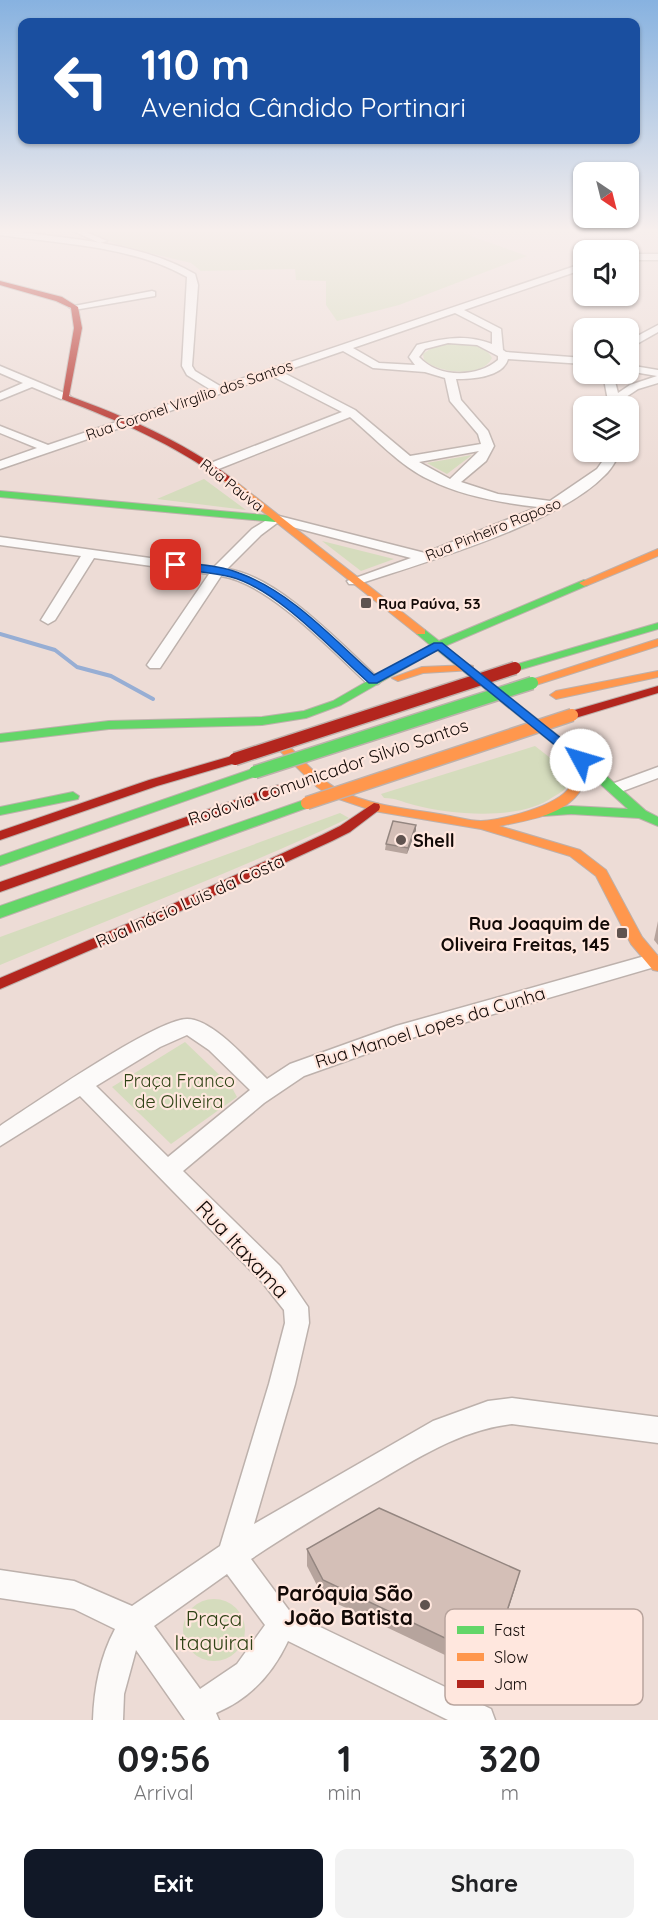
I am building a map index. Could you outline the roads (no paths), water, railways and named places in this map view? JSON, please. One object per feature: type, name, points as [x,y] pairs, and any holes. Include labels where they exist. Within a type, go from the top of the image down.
[{"type":"main road","points":[[65,397],[65,381],[79,323],[75,309]]},
{"type":"main road","name":"Rua Paúva","points":[[65,397],[130,421],[212,467],[354,581],[469,668],[581,760],[641,814]]},
{"type":"main road","points":[[0,494],[275,519]]},
{"type":"main road","points":[[337,703],[438,645],[658,552]]},
{"type":"main road","points":[[0,836],[153,783],[235,759],[515,668],[658,626]]},
{"type":"main road","points":[[469,668],[459,653],[461,646],[475,629]]},
{"type":"main road","name":"Rodovia Comunicador Silvio Santos","points":[[0,861],[255,772],[658,642]]},
{"type":"main road","points":[[504,712],[658,662]]},
{"type":"main road","points":[[0,738],[58,729],[109,725],[262,721],[306,714],[422,670],[469,668]]},
{"type":"main road","points":[[552,696],[658,674]]},
{"type":"main road","points":[[3,911],[307,803],[572,715],[658,689]]},
{"type":"main road","points":[[262,721],[290,755],[321,784],[335,793],[374,807],[482,825],[563,848],[591,862],[601,873],[636,940],[655,963]]},
{"type":"main road","points":[[538,814],[571,796],[584,781],[585,771],[581,760]]},
{"type":"main road","name":"Rodovia Comunicador Silvio Santos","points":[[0,887],[334,770]]},
{"type":"main road","points":[[0,811],[153,783]]},
{"type":"main road","name":"Rua Inácio Luis da Costa","points":[[0,984],[167,912],[327,838],[345,829],[374,807]]},
{"type":"main road","points":[[482,825],[571,810],[641,814],[658,822]]},
{"type":"street","points":[[190,309],[187,366],[191,373],[219,390]]},
{"type":"street","points":[[343,347],[366,361],[388,368],[426,369],[450,375],[491,371],[500,366],[503,361],[497,331],[456,310]]},
{"type":"street","name":"Rua Coronel Virgilio dos Santos","points":[[0,465],[343,347],[427,333],[456,310]]},
{"type":"street","points":[[464,340],[469,331],[470,317]]},
{"type":"street","points":[[639,339],[658,328]]},
{"type":"street","points":[[366,361],[414,357],[422,347],[427,333],[464,340],[500,353],[573,360]]},
{"type":"street","points":[[414,357],[417,363],[426,369]]},
{"type":"street","name":"Rua Paúva","points":[[0,369],[65,397]]},
{"type":"street","points":[[639,370],[658,373]]},
{"type":"street","points":[[273,372],[351,412],[408,460],[450,485],[496,498],[553,505]]},
{"type":"street","points":[[450,375],[456,402],[484,433],[488,446],[482,458],[450,485]]},
{"type":"street","points":[[623,396],[634,387],[658,379]]},
{"type":"street","points":[[0,397],[32,383]]},
{"type":"street","points":[[212,467],[351,412]]},
{"type":"street","points":[[0,429],[49,449]]},
{"type":"street","points":[[408,460],[488,446]]},
{"type":"street","name":"Rua Pinheiro Raposo","points":[[354,581],[424,557],[553,505],[593,481],[611,462]]},
{"type":"street","points":[[155,665],[219,571],[261,528],[275,519],[424,557]]},
{"type":"street","points":[[0,541],[235,574],[272,593],[373,681]]},
{"type":"street","points":[[48,620],[90,553]]},
{"type":"street","points":[[615,789],[658,772]]},
{"type":"street","name":"Rua Manoel Lopes da Cunha","points":[[168,1170],[265,1090],[297,1070],[393,1036],[655,963]]},
{"type":"street","points":[[0,1137],[168,1032],[187,1027],[198,1030],[265,1090]]},
{"type":"street","name":"Rua Itaxama","points":[[82,1085],[277,1281],[289,1294],[297,1313],[282,1384],[231,1556]]},
{"type":"street","points":[[108,1720],[109,1694],[120,1649],[134,1623],[166,1598],[329,1493],[442,1430],[473,1418],[512,1411],[658,1431]]},
{"type":"street","points":[[231,1556],[281,1623],[445,1703]]},
{"type":"street","points":[[0,1584],[74,1595],[134,1623],[200,1714],[257,1668],[270,1649],[281,1623]]},
{"type":"street","points":[[449,1705],[480,1720]]},
{"type":"waterway","points":[[0,634],[55,650],[77,667],[111,676],[153,699]]},
{"type":"place","name":"Rua Paúva, 53","points":[[366,603]]},
{"type":"place","name":"Shell","points":[[401,840]]},
{"type":"place","name":"Rua Joaquim de Oliveira Freitas, 145","points":[[622,933]]},
{"type":"place","name":"Paróquia São João Batista","points":[[425,1605]]},
{"type":"park label","name":"Praça Franco de Oliveira","points":[[179,1090]]},
{"type":"park label","name":"Praça Itaquirai","points":[[214,1630]]}]
